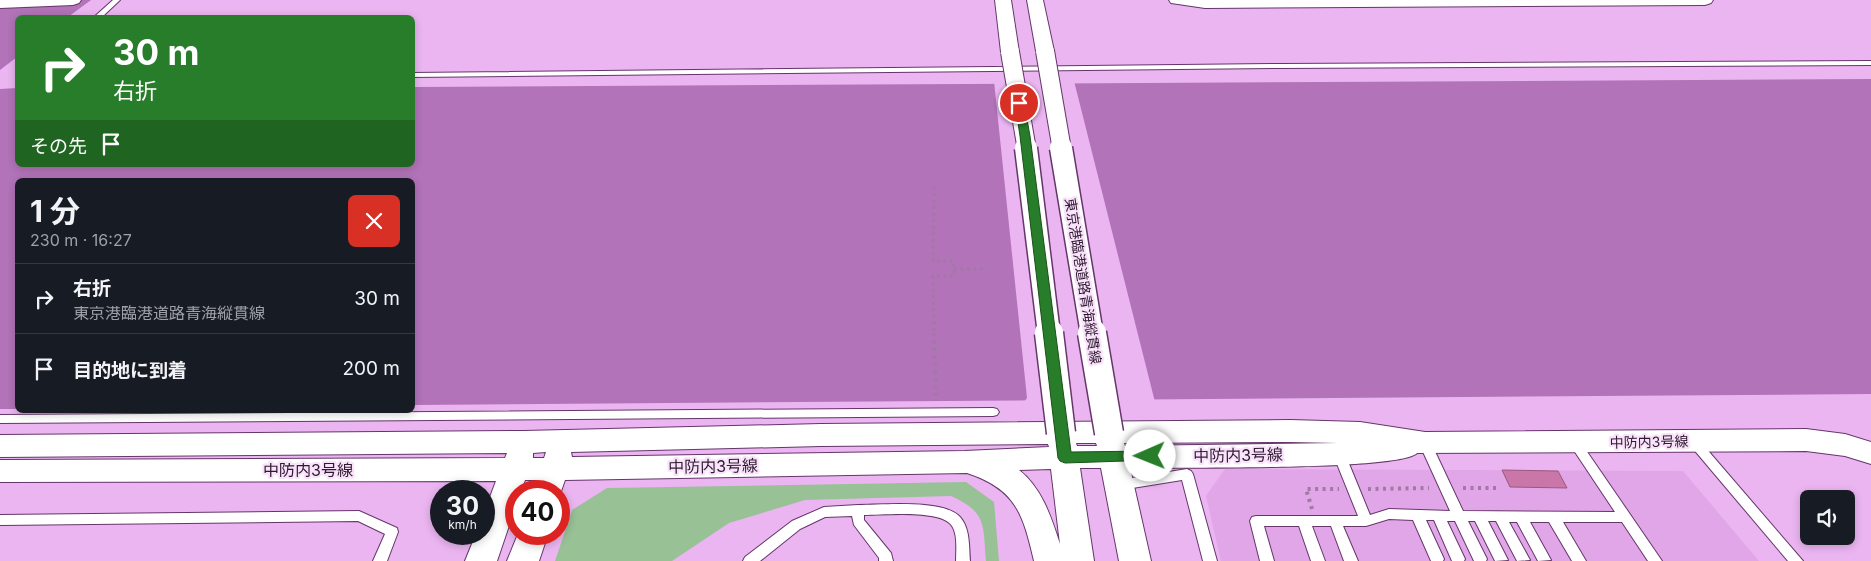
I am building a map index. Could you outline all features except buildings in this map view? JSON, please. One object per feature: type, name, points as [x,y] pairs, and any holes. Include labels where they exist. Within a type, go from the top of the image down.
[{"type":"street","points":[[0,3],[73,0]]},
{"type":"street","points":[[1003,0],[1025,136],[1078,561]]},
{"type":"street","name":"東京港臨港道路青海縦貫線","points":[[1035,0],[1111,445],[1135,561]]},
{"type":"street","points":[[1177,0],[1215,3],[1705,0]]},
{"type":"street","name":"中防内3号線","points":[[1111,445],[1340,433],[1360,433],[1426,444]]},
{"type":"street","name":"中防内3号線","points":[[6,462],[519,456],[564,442],[821,435],[1339,454],[1376,452],[1426,444],[1806,440],[1846,445],[1871,453]]},
{"type":"street","points":[[551,480],[564,442]]},
{"type":"street","name":"中防内3号線","points":[[519,456],[551,480],[965,462],[1063,445]]},
{"type":"street","points":[[481,561],[519,456]]},
{"type":"street","points":[[965,462],[994,469],[1020,486],[1030,503],[1048,559]]},
{"type":"street","points":[[523,561],[529,545]]},
{"type":"lane","points":[[100,15],[117,0]]},
{"type":"lane","points":[[415,75],[1280,66],[1871,63]]},
{"type":"lane","points":[[0,419],[993,412]]},
{"type":"lane","points":[[1694,441],[1796,561]]},
{"type":"lane","points":[[1575,443],[1655,561]]},
{"type":"lane","points":[[1426,444],[1480,559]]},
{"type":"lane","points":[[1339,454],[1366,521]]},
{"type":"lane","points":[[1119,485],[1187,474],[1210,561]]},
{"type":"lane","points":[[750,561],[796,525],[824,512],[858,510],[933,510],[954,517],[960,524],[963,561]]},
{"type":"lane","points":[[858,510],[858,521],[886,557],[886,561]]},
{"type":"lane","points":[[1267,561],[1256,521],[1366,521],[1389,514],[1553,518],[1625,516]]},
{"type":"lane","points":[[1417,515],[1437,559]]},
{"type":"lane","points":[[1438,515],[1458,559]]},
{"type":"lane","points":[[0,520],[359,516],[392,532],[380,561]]},
{"type":"lane","points":[[1479,516],[1501,560]]},
{"type":"lane","points":[[1500,517],[1523,560]]},
{"type":"lane","points":[[1521,517],[1544,560]]},
{"type":"lane","points":[[1553,518],[1579,561]]},
{"type":"lane","points":[[1304,521],[1318,561]]},
{"type":"lane","points":[[1335,521],[1351,561]]},
{"type":"path","points":[[934,187],[933,261],[953,261],[954,269],[954,276],[933,276],[936,404]]},
{"type":"path","points":[[954,269],[985,269]]},
{"type":"path","points":[[1366,489],[1435,488]]},
{"type":"path","points":[[1463,488],[1497,488]]},
{"type":"path","points":[[1312,509],[1306,489],[1340,489]]},
{"type":"shaded area","points":[[0,0],[91,0],[71,15],[15,15],[15,59],[0,70]]},
{"type":"shaded area","points":[[1871,79],[1871,394],[415,405],[415,178],[15,178],[15,409],[0,409],[0,89],[15,88],[15,167],[415,167],[415,87]]},
{"type":"shaded area","points":[[1225,469],[1683,471],[1759,561],[1221,561],[1206,496]]},
{"type":"green space","points":[[966,482],[994,502],[999,561],[986,561],[981,521],[971,508],[951,496],[805,500],[729,523],[672,561],[555,561],[560,545],[570,545],[570,516],[572,510],[607,488]]},
{"type":"pier","points":[[994,81],[1074,81],[1155,402],[1023,403],[1027,398]]},
{"type":"route","points":[[1019,103],[1025,136],[1065,458],[1150,456]]}]
